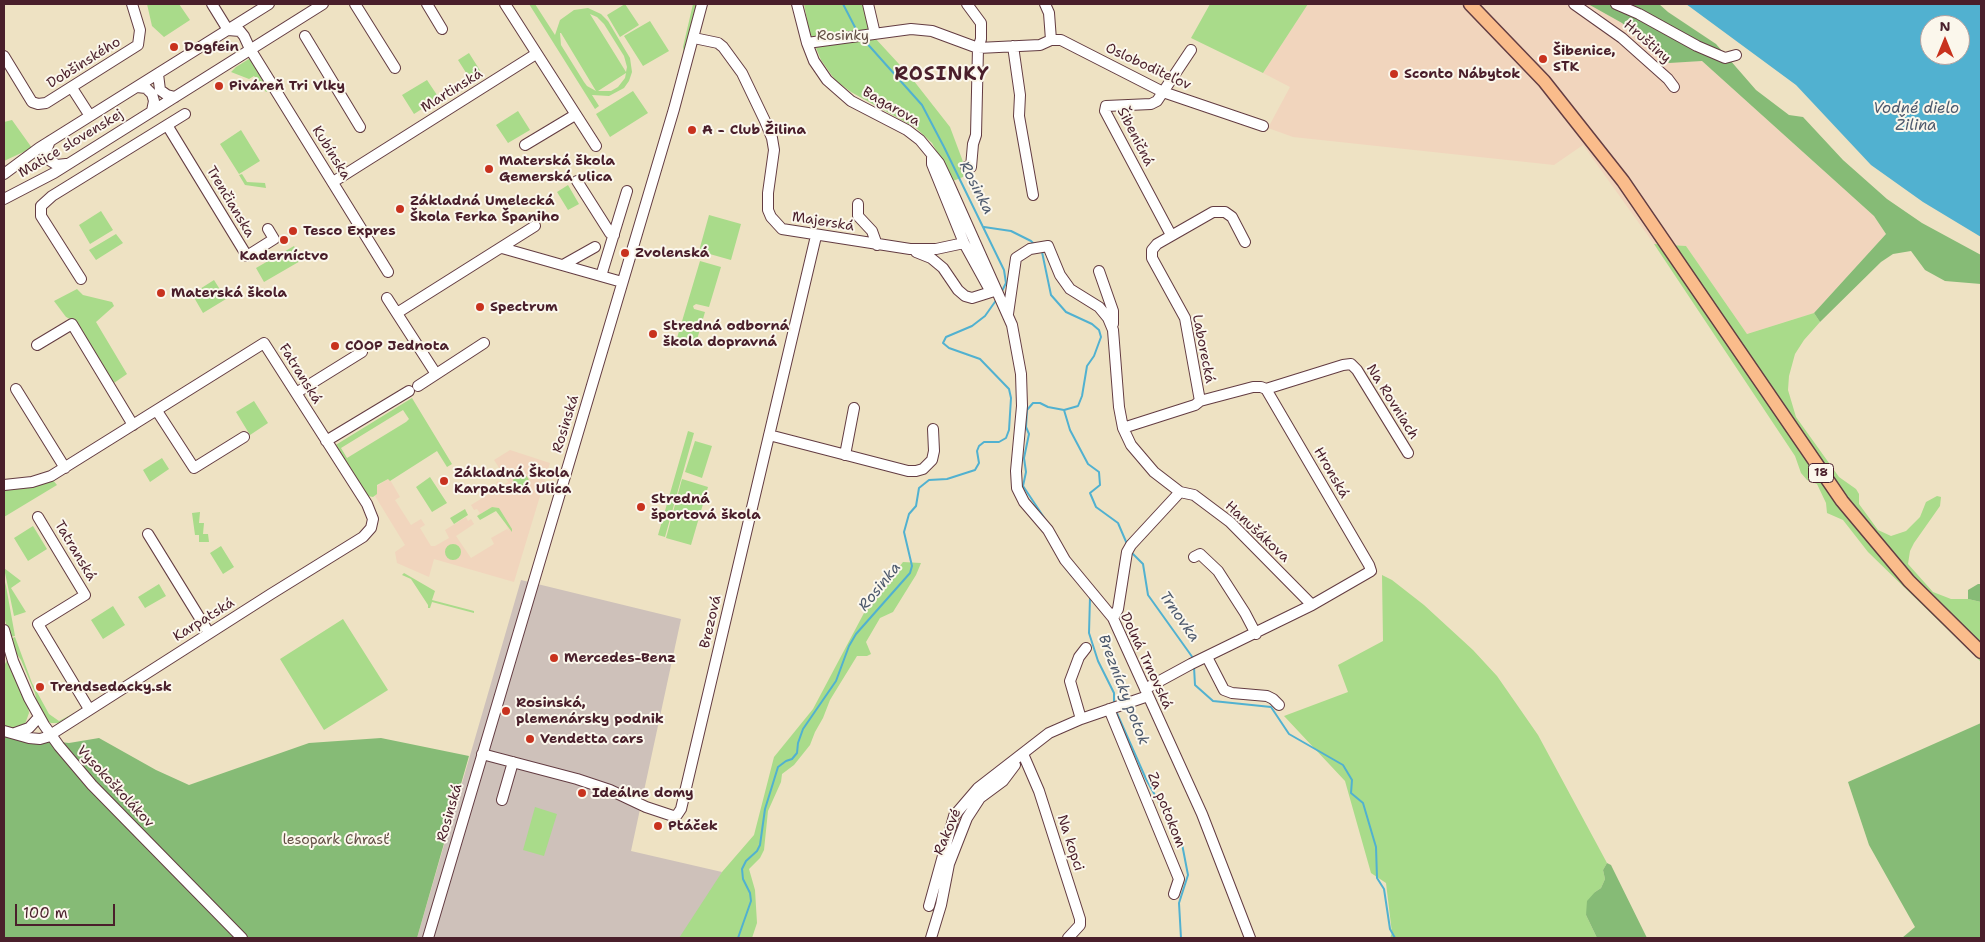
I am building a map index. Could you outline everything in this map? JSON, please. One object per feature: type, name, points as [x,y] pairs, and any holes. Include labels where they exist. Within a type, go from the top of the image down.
[{"type":"main road","name":"18","points":[[1470,4],[1544,81],[1623,182],[1842,501],[1909,582],[1981,652]]},
{"type":"street","name":"Dobšinského","points":[[4,56],[32,102],[38,104],[46,103],[138,45],[140,30],[132,4]]},
{"type":"street","name":"Matice slovenskej","points":[[4,174],[28,155],[269,4]]},
{"type":"street","name":"Matice slovenskej","points":[[4,199],[69,164],[323,4]]},
{"type":"street","points":[[355,4],[395,68]]},
{"type":"street","points":[[427,4],[442,29]]},
{"type":"street","points":[[505,4],[596,146]]},
{"type":"street","name":"Rosinská","points":[[428,938],[694,38],[702,4]]},
{"type":"street","name":"Bagarova","points":[[797,4],[807,43],[819,69],[837,90],[851,101],[906,130],[920,140],[932,153],[949,184],[997,293]]},
{"type":"street","points":[[865,35],[868,4]]},
{"type":"street","points":[[966,167],[971,167],[973,144],[976,135],[978,48],[981,39],[981,23],[967,4]]},
{"type":"street","points":[[1045,4],[1049,13],[1051,40]]},
{"type":"street","name":"Hruštiny","points":[[1574,4],[1622,38],[1668,79],[1674,87]]},
{"type":"street","points":[[1616,4],[1639,14],[1697,46],[1725,58],[1736,55]]},
{"type":"street","points":[[216,5],[228,30],[242,32],[250,50]]},
{"type":"street","points":[[807,43],[911,28],[932,30],[978,48]]},
{"type":"street","points":[[305,36],[360,128]]},
{"type":"street","name":"Majerská","points":[[694,38],[718,43],[723,47],[742,74],[765,121],[772,138],[774,150],[768,193],[771,217],[776,225],[787,231],[910,249],[936,249],[964,243]]},
{"type":"street","name":"Osloboditeľov","points":[[978,48],[1040,45],[1051,40],[1061,40],[1163,92],[1263,126]]},
{"type":"street","points":[[1012,46],[1020,95],[1019,116],[1033,195]]},
{"type":"street","name":"Kubínska","points":[[250,50],[388,272]]},
{"type":"street","points":[[1163,92],[1191,50]]},
{"type":"street","name":"Martinská","points":[[333,182],[536,54]]},
{"type":"street","points":[[158,74],[160,90],[166,95],[175,97]]},
{"type":"street","points":[[137,87],[146,88],[152,94],[154,101],[152,111]]},
{"type":"street","points":[[72,88],[90,116]]},
{"type":"street","name":"Šibeničná","points":[[1163,92],[1157,101],[1151,104],[1106,106],[1105,111],[1171,236]]},
{"type":"street","points":[[81,278],[41,216],[41,206],[52,196],[185,114]]},
{"type":"street","points":[[525,145],[575,114]]},
{"type":"street","name":"Trenčianska","points":[[167,125],[247,256],[274,239],[268,229]]},
{"type":"street","points":[[107,140],[117,156]]},
{"type":"street","points":[[50,141],[46,151],[49,160],[57,165],[69,164]]},
{"type":"street","points":[[932,153],[932,164],[964,243],[997,293]]},
{"type":"street","points":[[28,155],[36,155],[45,161],[47,166],[43,178]]},
{"type":"street","points":[[578,181],[610,233],[614,235]]},
{"type":"street","points":[[601,276],[627,191]]},
{"type":"street","points":[[858,204],[858,216],[872,232],[877,245]]},
{"type":"street","name":"Laborecká","points":[[1200,402],[1186,318],[1152,258],[1152,250],[1157,244],[1213,212],[1225,212],[1232,217],[1245,242]]},
{"type":"street","points":[[397,313],[536,226]]},
{"type":"street","name":"Brezová","points":[[513,762],[610,790],[646,807],[677,815],[681,809],[816,236]]},
{"type":"street","name":"Hanušákova","points":[[1008,315],[1016,258],[1030,249],[1048,246],[1060,275],[1070,288],[1099,306],[1108,318],[1113,330]]},
{"type":"street","points":[[563,265],[595,247]]},
{"type":"street","points":[[502,248],[622,282]]},
{"type":"street","name":"Majerská","points":[[910,249],[931,258],[942,268],[958,290],[965,296],[972,298],[997,293]]},
{"type":"street","name":"Hanušákova","points":[[1099,271],[1112,311],[1119,408],[1123,428],[1131,445],[1154,472],[1180,492],[1194,495],[1230,522],[1312,605]]},
{"type":"street","name":"Dolná Trnovská","points":[[997,293],[1008,315],[1022,374],[1022,406],[1016,471],[1017,488],[1024,502],[1050,534],[1065,560],[1113,618],[1202,814],[1250,938]]},
{"type":"street","points":[[387,298],[436,374]]},
{"type":"street","points":[[37,345],[72,324],[133,425]]},
{"type":"street","name":"Fatranská","points":[[4,484],[41,480],[65,468],[264,343],[372,513],[371,528]]},
{"type":"street","points":[[326,441],[413,389],[484,343]]},
{"type":"street","points":[[296,393],[362,352]]},
{"type":"street","name":"Na Rovniach","points":[[1266,389],[1351,364],[1357,370],[1408,453]]},
{"type":"street","points":[[1123,428],[1195,406],[1200,402],[1253,387],[1266,389]]},
{"type":"street","points":[[16,389],[65,468]]},
{"type":"street","name":"Hronská","points":[[1266,389],[1369,565],[1371,572]]},
{"type":"street","points":[[845,455],[854,408]]},
{"type":"street","points":[[157,411],[194,468],[244,437]]},
{"type":"street","points":[[769,435],[908,471],[916,471],[923,469],[932,460],[934,451],[933,429]]},
{"type":"street","points":[[1113,618],[1118,609],[1129,549],[1180,492]]},
{"type":"street","name":"Tatranská","points":[[38,518],[85,595],[38,624],[90,709]]},
{"type":"street","name":"Karpatská","points":[[50,734],[363,537],[371,528]]},
{"type":"street","points":[[148,534],[209,633]]},
{"type":"street","points":[[1194,557],[1200,554],[1218,571],[1256,634]]},
{"type":"street","name":"Rakové","points":[[929,906],[954,816],[978,788],[1049,733],[1146,693],[1207,656],[1256,634],[1371,572]]},
{"type":"street","name":"Vysokoškolákov","points":[[4,630],[15,668],[39,717],[50,734],[92,785],[242,938]]},
{"type":"street","points":[[1081,719],[1070,681],[1079,657],[1086,648]]},
{"type":"street","points":[[1207,656],[1224,690],[1232,693],[1267,696],[1279,705]]},
{"type":"street","name":"Za potokom","points":[[1113,707],[1179,879],[1174,894]]},
{"type":"street","points":[[16,733],[29,728],[39,717]]},
{"type":"street","points":[[4,731],[40,739],[50,734]]},
{"type":"street","points":[[482,754],[513,762],[502,800]]},
{"type":"street","name":"Rakové","points":[[931,938],[941,905],[949,864],[967,818],[980,798],[1003,781],[1023,754]]},
{"type":"street","name":"Na kopci","points":[[1023,754],[1040,791],[1080,919],[1080,925],[1068,938]]},
{"type":"street","points":[[945,846],[949,864]]},
{"type":"shaded area","points":[[1308,4],[1588,4],[1622,23],[1669,62],[1702,61],[1874,216],[1886,234],[1814,313],[1747,334],[1686,246],[1654,244],[1583,145],[1554,165],[1293,137],[1268,128],[1290,87],[1263,73]]},
{"type":"shaded area","points":[[510,450],[550,463],[514,582],[434,559],[429,577],[397,563],[395,552],[405,545],[375,496],[377,486],[389,478],[400,497],[395,500],[411,525],[421,519],[425,525],[420,528],[431,546],[435,546],[449,538],[445,530],[466,517],[468,521],[471,519],[474,524],[456,536],[471,558],[494,544],[491,538],[507,529],[509,531],[499,508],[492,507],[477,516],[480,513],[477,509],[474,510],[471,505],[492,492],[489,486],[494,491],[499,487],[496,482],[498,481],[501,486],[508,482],[494,460]]},
{"type":"shaded area","points":[[521,580],[681,619],[631,851],[722,872],[689,938],[417,938]]},
{"type":"green space","points":[[147,4],[179,4],[190,20],[164,37],[152,26]]},
{"type":"green space","points":[[529,4],[535,4],[555,35],[560,20],[574,10],[588,8],[601,14],[608,21],[630,58],[632,72],[624,88],[609,96],[592,95],[599,106],[595,109]],"holes":[[[590,14],[597,17],[604,24],[624,56],[627,67],[626,72]],[[560,33],[596,91],[587,86],[561,45]],[[626,73],[625,78],[618,87],[611,91],[598,91]]]},
{"type":"green space","points":[[625,4],[639,25],[620,37],[607,15]]},
{"type":"green space","points":[[693,4],[698,4],[684,54],[683,47]]},
{"type":"green space","name":"Rosinky","points":[[804,4],[866,4],[875,38],[910,76],[950,127],[968,175],[953,181],[932,143],[916,128],[851,92],[835,80],[821,60],[809,31]]},
{"type":"green space","points":[[1210,4],[1308,4],[1263,73],[1191,38]]},
{"type":"green space","points":[[1588,4],[1659,4],[1716,44],[1756,90],[1789,115],[1803,117],[1843,160],[1887,199],[1922,223],[1981,255],[1981,284],[1945,281],[1925,270],[1911,251],[1893,254],[1881,262],[1820,322],[1814,313],[1886,234],[1874,216],[1702,61],[1669,63],[1622,23]]},
{"type":"green space","points":[[650,21],[669,51],[643,66],[624,36]]},
{"type":"green space","points":[[469,53],[481,72],[470,79],[458,60]]},
{"type":"green space","points":[[252,57],[273,88],[266,92],[254,76],[249,79],[231,72]]},
{"type":"green space","points":[[427,80],[439,98],[414,114],[402,95]]},
{"type":"green space","points":[[633,91],[648,113],[610,137],[596,114]]},
{"type":"green space","points":[[518,111],[530,130],[508,143],[496,125]]},
{"type":"green space","points":[[12,120],[32,148],[4,161],[4,122]]},
{"type":"green space","points":[[241,130],[260,161],[239,174],[220,144]]},
{"type":"green space","points":[[242,174],[247,182],[265,183],[266,188],[245,185],[239,175]]},
{"type":"green space","points":[[568,185],[579,204],[568,210],[557,192]]},
{"type":"green space","points":[[101,211],[113,230],[90,244],[79,225]]},
{"type":"green space","points":[[709,215],[741,224],[731,260],[699,251]]},
{"type":"green space","points":[[116,234],[123,243],[96,260],[89,250]]},
{"type":"green space","points":[[1654,244],[1686,246],[1747,334],[1814,313],[1820,322],[1804,340],[1795,354],[1789,376],[1788,390],[1796,417],[1839,477],[1856,489],[1859,494],[1859,504],[1878,530],[1891,536],[1906,531],[1920,517],[1926,502],[1937,496],[1941,497],[1940,506],[1910,551],[1908,564],[1933,592],[1951,599],[1968,599],[1981,602],[1981,662],[1868,552],[1843,520],[1827,513],[1826,503],[1817,484],[1807,480],[1801,473],[1795,456]]},
{"type":"green space","points":[[294,246],[302,260],[264,282],[256,268]]},
{"type":"green space","points":[[700,261],[721,267],[709,307],[696,304],[693,306],[694,309],[705,312],[696,343],[677,338]]},
{"type":"green space","points":[[214,280],[226,299],[203,313],[192,294]]},
{"type":"green space","points":[[77,289],[83,295],[112,302],[114,306],[96,322],[127,374],[111,385],[72,320],[66,317],[54,301]]},
{"type":"green space","points":[[412,398],[452,464],[447,467],[437,451],[390,481],[388,479],[377,485],[377,494],[373,497],[368,496],[334,446]],"holes":[[[403,410],[409,419],[347,458],[341,448]]]},
{"type":"green space","points":[[254,401],[268,423],[250,435],[236,412]]},
{"type":"green space","points":[[688,431],[694,433],[665,537],[658,535]]},
{"type":"green space","points":[[695,441],[712,446],[702,478],[685,472]]},
{"type":"green space","points":[[162,458],[169,469],[150,482],[143,470]]},
{"type":"green space","points":[[521,474],[527,476],[529,482],[527,488],[521,490],[515,488],[513,482],[515,476]]},
{"type":"green space","points":[[430,477],[447,503],[432,512],[416,487]]},
{"type":"green space","points":[[52,479],[57,485],[4,517],[4,488]]},
{"type":"green space","points":[[682,479],[708,487],[691,545],[666,538]]},
{"type":"green space","points":[[492,507],[499,508],[512,532],[496,511],[480,520],[477,516]]},
{"type":"green space","points":[[465,509],[468,515],[454,524],[450,518]]},
{"type":"green space","points":[[200,512],[199,523],[204,523],[203,534],[208,534],[209,542],[199,542],[199,535],[195,535],[192,513]]},
{"type":"green space","points":[[33,526],[47,549],[28,561],[14,538]]},
{"type":"green space","points":[[453,544],[459,546],[461,552],[459,558],[453,560],[447,558],[445,552],[447,546]]},
{"type":"green space","points":[[221,546],[234,567],[223,574],[210,553]]},
{"type":"green space","points":[[903,562],[921,563],[916,575],[893,612],[880,618],[866,642],[871,654],[857,656],[830,700],[810,745],[794,765],[782,774],[781,782],[768,811],[764,850],[760,858],[749,869],[755,890],[757,923],[752,938],[679,938],[722,872],[754,835],[774,757],[813,709],[864,613]]},
{"type":"green space","points":[[4,568],[21,581],[11,588],[26,612],[14,616]]},
{"type":"green space","points":[[404,573],[435,591],[432,600],[474,611],[474,613],[432,602],[430,608],[428,608],[428,605],[411,579],[402,575]]},
{"type":"green space","points":[[1382,575],[1392,580],[1424,605],[1473,650],[1497,676],[1538,735],[1607,863],[1603,870],[1605,879],[1601,888],[1595,892],[1586,915],[1597,938],[1390,938],[1392,933],[1386,883],[1371,873],[1345,781],[1284,716],[1348,692],[1338,665],[1383,641]]},
{"type":"green space","points":[[4,578],[15,636],[9,637],[4,616]]},
{"type":"green space","points":[[159,584],[166,596],[145,608],[138,597]]},
{"type":"green space","points":[[1981,584],[1981,602],[1968,599],[1968,590]]},
{"type":"green space","points":[[113,606],[125,625],[103,639],[91,620]]},
{"type":"green space","points":[[343,619],[388,690],[324,730],[280,659]]},
{"type":"green space","points":[[15,637],[32,683],[49,714],[59,721],[76,712],[58,723],[47,721],[38,708],[35,693],[21,660],[13,649],[10,639]]},
{"type":"green space","points":[[7,660],[28,706],[29,713],[25,724],[15,729],[4,728],[4,666]]},
{"type":"green space","points":[[1981,723],[1981,938],[1902,938],[1915,927],[1869,845],[1848,782]]},
{"type":"green space","name":"lesopark Chrasť","points":[[4,736],[69,743],[99,738],[156,770],[189,785],[309,743],[381,738],[469,756],[417,938],[4,938]]},
{"type":"green space","points":[[535,807],[557,814],[544,856],[523,850]]},
{"type":"green space","points":[[1607,863],[1611,865],[1647,938],[1597,938],[1586,915],[1587,901],[1601,888],[1605,879],[1603,870]]},
{"type":"water","name":"Vodné dielo Žilina","points":[[1686,4],[1981,4],[1981,237],[1923,202],[1871,165],[1796,85]]},
{"type":"waterway","name":"Rosinka","points":[[843,4],[858,33]]},
{"type":"waterway","name":"Rosinka","points":[[864,40],[922,105],[1004,270],[1006,283],[1001,293]]},
{"type":"waterway","name":"Trnovka","points":[[984,227],[1011,231],[1035,245]]},
{"type":"waterway","name":"Trnovka","points":[[1042,252],[1051,295],[1066,312],[1092,324],[1099,330],[1101,337],[1094,356],[1087,366],[1082,396],[1078,406],[1064,410],[1048,407],[1040,403],[1033,403],[1027,410],[1026,427],[1029,434],[1024,458],[1026,472],[1023,486],[1049,525]]},
{"type":"waterway","name":"Rosinka","points":[[738,938],[751,901],[750,893],[743,879],[742,869],[746,861],[757,851],[760,845],[765,809],[778,767],[792,759],[797,753],[803,729],[836,681],[849,646],[856,634],[910,573],[912,566],[904,532],[909,514],[916,506],[919,488],[929,480],[947,479],[975,470],[979,463],[977,451],[979,446],[984,442],[999,442],[1006,438],[1009,430],[1011,398],[1009,389],[980,359],[949,348],[943,343],[946,337],[972,326],[985,316],[997,299]]},
{"type":"waterway","name":"Trnovka","points":[[1064,410],[1070,430],[1088,464],[1099,472],[1100,485],[1090,493],[1096,507],[1118,523],[1127,544]]},
{"type":"waterway","name":"Trnovka","points":[[1131,552],[1143,564],[1148,595],[1193,658]]},
{"type":"waterway","name":"Breznícky potok","points":[[1064,566],[1072,576]]},
{"type":"waterway","name":"Breznícky potok","points":[[1090,597],[1089,633],[1098,661],[1114,693],[1114,704]]},
{"type":"waterway","name":"Trnovka","points":[[1194,667],[1195,685],[1213,701],[1271,707],[1289,734],[1343,765],[1352,780],[1351,793],[1363,803],[1376,847],[1377,878],[1384,889],[1390,929],[1395,938]]},
{"type":"waterway","name":"Breznícky potok","points":[[1116,711],[1146,779],[1182,844],[1188,875],[1179,903],[1181,938]]},
{"type":"place","name":"Dogfein","points":[[174,47]]},
{"type":"place","name":"Šibenice, STK","points":[[1543,59]]},
{"type":"place","name":"Sconto Nábytok","points":[[1394,74]]},
{"type":"place","name":"Piváreň Tri Vlky","points":[[219,86]]},
{"type":"place","name":"A - Club Žilina","points":[[692,130]]},
{"type":"place","name":"Materská škola Gemerská ulica","points":[[489,169]]},
{"type":"place","name":"Základná Umelecká Škola Ferka Španiho","points":[[400,209]]},
{"type":"place","name":"Tesco Expres","points":[[293,231]]},
{"type":"place","name":"Kaderníctvo","points":[[284,240]]},
{"type":"place","name":"Zvolenská","points":[[625,253]]},
{"type":"place","name":"Materská škola","points":[[161,293]]},
{"type":"place","name":"Spectrum","points":[[480,307]]},
{"type":"place","name":"Stredná odborná škola dopravná","points":[[653,334]]},
{"type":"place","name":"COOP Jednota","points":[[335,346]]},
{"type":"place","name":"Základná Škola Karpatská Ulica","points":[[444,481]]},
{"type":"place","name":"Stredná športová škola","points":[[641,507]]},
{"type":"place","name":"Mercedes-Benz","points":[[554,658]]},
{"type":"place","name":"Trendsedacky.sk","points":[[40,687]]},
{"type":"place","name":"Rosinská, plemenársky podnik","points":[[506,711]]},
{"type":"place","name":"Vendetta cars","points":[[530,739]]},
{"type":"place","name":"Ideálne domy","points":[[582,793]]},
{"type":"place","name":"Ptáček","points":[[658,826]]},
{"type":"district","name":"ROSINKY","points":[[942,75]]}]
